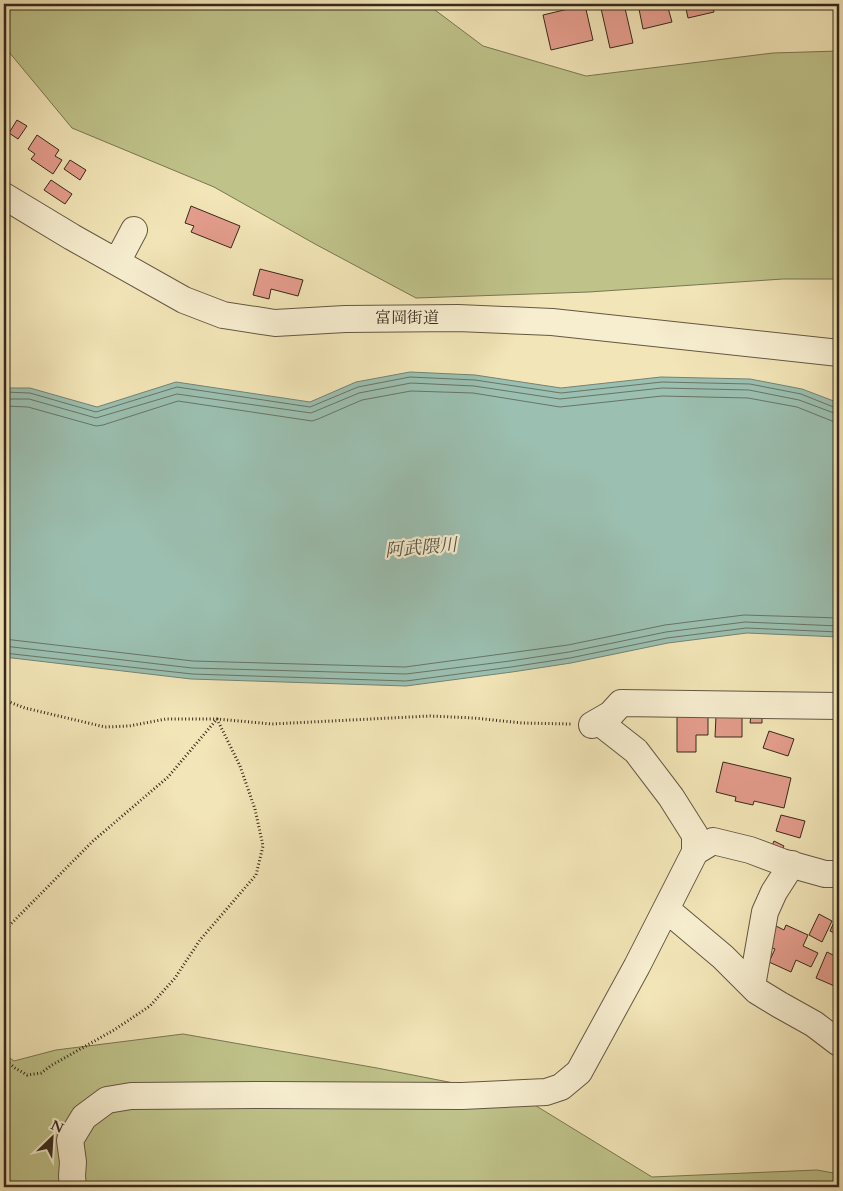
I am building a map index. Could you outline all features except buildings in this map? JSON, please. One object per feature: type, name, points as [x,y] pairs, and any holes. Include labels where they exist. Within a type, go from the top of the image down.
[{"type":"street","name":"富岡街道","points":[[4,196],[184,300],[223,315],[275,323],[345,318],[458,318],[552,322],[839,354]]},
{"type":"street","points":[[117,262],[134,230]]},
{"type":"street","points":[[74,1187],[70,1140],[84,1117],[107,1100],[131,1096],[462,1096],[546,1092],[561,1087],[578,1072],[695,852],[695,835],[671,796],[636,751],[596,723],[611,714],[621,703],[839,706]]},
{"type":"street","points":[[695,852],[713,841],[750,850],[825,874],[839,874]]},
{"type":"street","points":[[752,986],[765,912],[774,892],[792,864]]},
{"type":"street","points":[[666,909],[723,957],[757,991],[814,1024],[839,1043]]},
{"type":"path","points":[[4,700],[25,708],[105,727],[129,726],[166,719],[217,719],[272,724],[430,716],[522,723],[596,723]]},
{"type":"path","points":[[4,931],[93,841],[168,777],[217,719]]},
{"type":"path","points":[[4,1059],[27,1075],[41,1073],[114,1030],[150,1006],[175,978],[200,940],[256,875],[264,846],[255,809],[240,766],[217,719]]},
{"type":"green space","points":[[4,4],[427,4],[483,46],[586,76],[773,53],[839,51],[839,279],[783,279],[589,292],[416,298],[214,187],[72,128],[4,46]]},
{"type":"green space","points":[[183,1034],[377,1068],[520,1096],[652,1177],[817,1170],[839,1174],[839,1187],[4,1187],[4,1054],[14,1061],[56,1050]]},
{"type":"water","name":"阿武隈川","points":[[410,372],[475,375],[561,388],[661,377],[750,379],[802,389],[839,403],[839,637],[747,633],[668,643],[571,663],[406,686],[191,679],[4,657],[4,388],[30,388],[97,407],[176,382],[310,402],[356,382]]}]
